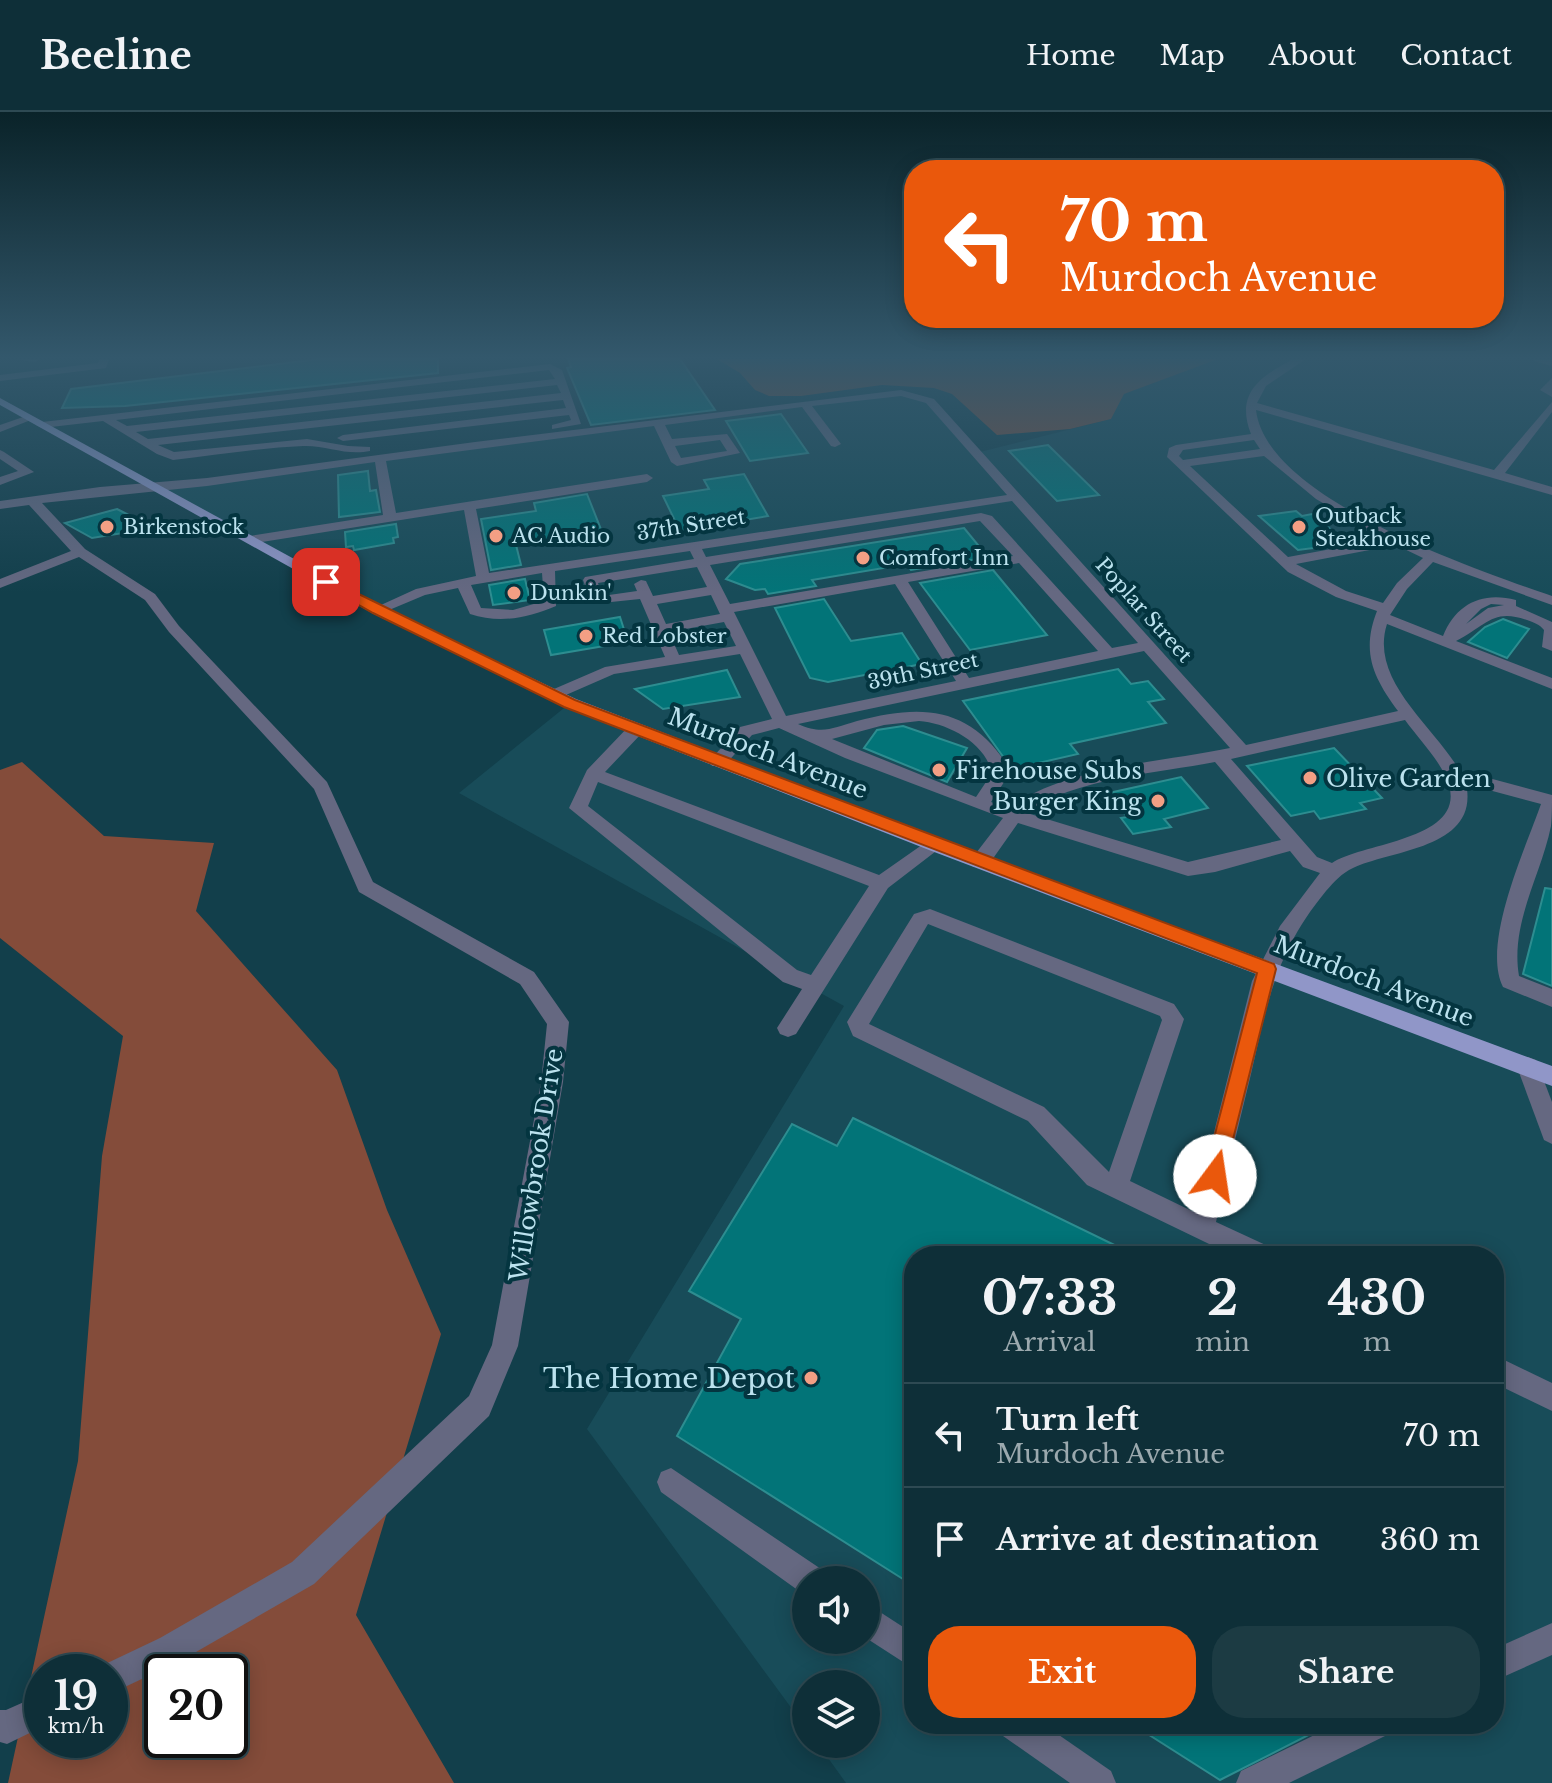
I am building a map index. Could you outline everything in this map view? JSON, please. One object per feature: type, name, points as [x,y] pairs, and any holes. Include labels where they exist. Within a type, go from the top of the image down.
[{"type":"main road","name":"Murdoch Avenue","points":[[64,437],[377,610],[553,695],[935,845],[1552,1076]]},
{"type":"street","points":[[136,437],[173,456],[307,442],[339,444],[389,437]]},
{"type":"street","points":[[146,443],[201,437]]},
{"type":"street","points":[[338,437],[339,444]]},
{"type":"street","name":"Poplar Street","points":[[0,505],[100,491],[157,488],[542,437]]},
{"type":"street","points":[[666,437],[677,462],[734,453],[724,437]]},
{"type":"street","points":[[669,443],[715,437]]},
{"type":"street","points":[[830,437],[835,444]]},
{"type":"street","name":"Poplar Street","points":[[962,437],[1242,751]]},
{"type":"street","points":[[1251,437],[1173,450],[1178,464],[1234,510],[1285,562],[1319,584],[1444,641],[1552,684]]},
{"type":"street","points":[[1259,437],[1267,452],[1290,473],[1347,513],[1397,541],[1431,557],[1552,601]]},
{"type":"street","points":[[1363,437],[1552,491]]},
{"type":"street","points":[[1497,475],[1527,437]]},
{"type":"street","points":[[1178,464],[1267,452]]},
{"type":"street","points":[[0,454],[28,472],[0,481]]},
{"type":"street","points":[[380,458],[390,518]]},
{"type":"street","points":[[250,540],[647,478]]},
{"type":"street","name":"37th Street","points":[[377,610],[421,592],[483,578],[1015,497]]},
{"type":"street","name":"Willowbrook Drive","points":[[33,501],[80,552],[150,597],[174,629],[321,786],[366,887],[527,978],[558,1022],[552,1082],[505,1346],[479,1406],[303,1573],[171,1649],[128,1669]]},
{"type":"street","points":[[469,506],[483,578]]},
{"type":"street","points":[[716,590],[597,601],[590,580],[981,517],[987,519],[1109,654]]},
{"type":"street","points":[[1285,562],[1397,541]]},
{"type":"street","points":[[693,544],[781,722],[980,805],[1188,869],[1215,865],[1294,843]]},
{"type":"street","points":[[0,584],[80,552]]},
{"type":"street","points":[[1202,1228],[1267,969],[1295,920],[1333,871],[1438,834],[1457,810],[1458,783],[1449,765],[1383,678],[1374,643],[1385,613],[1401,588],[1431,557]]},
{"type":"street","points":[[660,629],[899,579],[1022,558]]},
{"type":"street","points":[[463,582],[475,611],[489,617],[533,610],[551,603],[548,568]]},
{"type":"street","points":[[637,573],[674,660]]},
{"type":"street","points":[[899,579],[965,683]]},
{"type":"street","points":[[1444,641],[1476,602],[1489,598],[1552,618]]},
{"type":"street","points":[[1444,641],[1477,624],[1493,611],[1510,609],[1544,621],[1551,630],[1549,647]]},
{"type":"street","name":"39th Street","points":[[718,762],[746,731],[1150,645]]},
{"type":"street","points":[[553,695],[610,670],[745,649]]},
{"type":"street","points":[[944,687],[971,735]]},
{"type":"street","points":[[980,862],[1012,816],[1033,800],[1077,783],[1219,756],[1409,714]]},
{"type":"street","points":[[817,738],[859,725],[924,715],[952,721],[971,735],[1000,766],[1001,773],[980,805]]},
{"type":"street","points":[[636,729],[593,774],[578,808],[790,976],[816,985]]},
{"type":"street","points":[[1219,756],[1310,862],[1333,871]]},
{"type":"street","points":[[593,774],[881,883]]},
{"type":"street","points":[[1458,783],[1485,783],[1552,801],[1518,903],[1505,967],[1510,981],[1552,998]]},
{"type":"street","points":[[788,1028],[881,883],[935,845]]},
{"type":"street","points":[[1116,1187],[1173,1019],[1167,1010],[930,916],[921,919],[858,1022],[861,1030],[1036,1114],[1095,1177],[1202,1228],[1240,1246]]},
{"type":"street","points":[[1528,1067],[1552,1133]]},
{"type":"street","points":[[1504,1374],[1552,1397]]},
{"type":"street","points":[[671,1482],[792,1567]]},
{"type":"street","points":[[880,1629],[904,1646]]},
{"type":"street","points":[[1504,1661],[1552,1639]]},
{"type":"street","points":[[0,1726],[7,1727],[24,1719]]},
{"type":"street","points":[[1029,1734],[1099,1783]]},
{"type":"street","points":[[1253,1783],[1353,1734]]},
{"type":"shaded area","points":[[557,437],[962,437],[976,453],[1040,437],[1552,437],[1552,1783],[846,1783],[828,1758],[880,1758],[880,1670],[792,1670],[792,1709],[587,1429],[844,1006],[459,793],[569,704],[377,610],[157,488]]},
{"type":"shaded area","points":[[22,762],[104,836],[214,843],[196,911],[337,1070],[387,1210],[441,1334],[356,1615],[454,1783],[8,1783],[24,1709],[24,1758],[128,1758],[128,1654],[36,1654],[78,1461],[102,1156],[123,1036],[0,938],[0,770]]},
{"type":"building","points":[[736,437],[797,437],[808,453],[750,461]]},
{"type":"building","points":[[1048,445],[1099,495],[1057,501],[1009,451]]},
{"type":"building","points":[[368,471],[370,491],[376,490],[380,512],[339,517],[338,475]]},
{"type":"building","points":[[744,474],[768,516],[680,531],[663,496],[709,489],[704,480]]},
{"type":"building","points":[[587,494],[602,532],[516,545],[521,565],[491,570],[481,519],[536,511],[534,503]]},
{"type":"building","name":"Birkenstock","points":[[117,509],[154,528],[92,538],[65,523]]},
{"type":"building","name":"Outback Steakhouse","points":[[1296,511],[1302,516],[1312,514],[1340,537],[1334,538],[1339,542],[1335,543],[1337,545],[1298,550],[1259,516]]},
{"type":"building","points":[[396,524],[398,537],[393,538],[394,543],[354,550],[353,546],[346,547],[345,532]]},
{"type":"building","name":"Comfort Inn","points":[[964,528],[983,551],[978,552],[983,558],[911,570],[907,564],[812,580],[816,586],[768,594],[765,589],[755,590],[726,579],[740,564]]},
{"type":"building","points":[[993,570],[1047,635],[970,650],[920,583]]},
{"type":"building","name":"Dunkin'","points":[[525,579],[530,600],[493,605],[489,585]]},
{"type":"building","points":[[824,599],[851,641],[902,633],[922,664],[828,682],[810,678],[775,608]]},
{"type":"building","name":"Red Lobster","points":[[620,617],[628,642],[551,655],[544,630]]},
{"type":"building","points":[[1503,619],[1529,629],[1507,658],[1468,642],[1485,627]]},
{"type":"building","points":[[1118,669],[1131,684],[1148,681],[1164,699],[1148,702],[1166,723],[1070,744],[1078,754],[1012,769],[963,701]]},
{"type":"building","points":[[727,670],[740,697],[663,709],[635,689]]},
{"type":"building","points":[[903,726],[967,748],[947,782],[864,748],[877,730]]},
{"type":"building","name":"Olive Garden","points":[[1334,748],[1382,798],[1360,803],[1366,809],[1320,819],[1314,811],[1291,816],[1247,766]]},
{"type":"building","name":"Burger King","points":[[1181,777],[1208,808],[1164,819],[1171,827],[1133,834],[1121,818],[1127,817],[1109,793]]},
{"type":"building","points":[[1545,888],[1552,889],[1552,986],[1523,974]]},
{"type":"building","name":"The Home Depot","points":[[853,1118],[1116,1246],[904,1246],[904,1580],[677,1436],[741,1319],[689,1291],[792,1124],[837,1146]]},
{"type":"building","points":[[1148,1734],[1310,1734],[1220,1780]]},
{"type":"place","name":"Birkenstock","points":[[107,527]]},
{"type":"place","name":"Outback Steakhouse","points":[[1299,527]]},
{"type":"place","name":"AC Audio","points":[[496,536]]},
{"type":"place","name":"Comfort Inn","points":[[863,558]]},
{"type":"place","name":"Dunkin'","points":[[514,593]]},
{"type":"place","name":"Red Lobster","points":[[586,636]]},
{"type":"place","name":"Firehouse Subs","points":[[939,770]]},
{"type":"place","name":"Olive Garden","points":[[1310,778]]},
{"type":"place","name":"Burger King","points":[[1158,801]]},
{"type":"place","name":"The Home Depot","points":[[811,1378]]},
{"type":"route","points":[[326,582],[377,610],[570,703],[908,835],[1267,969],[1215,1176]]}]
